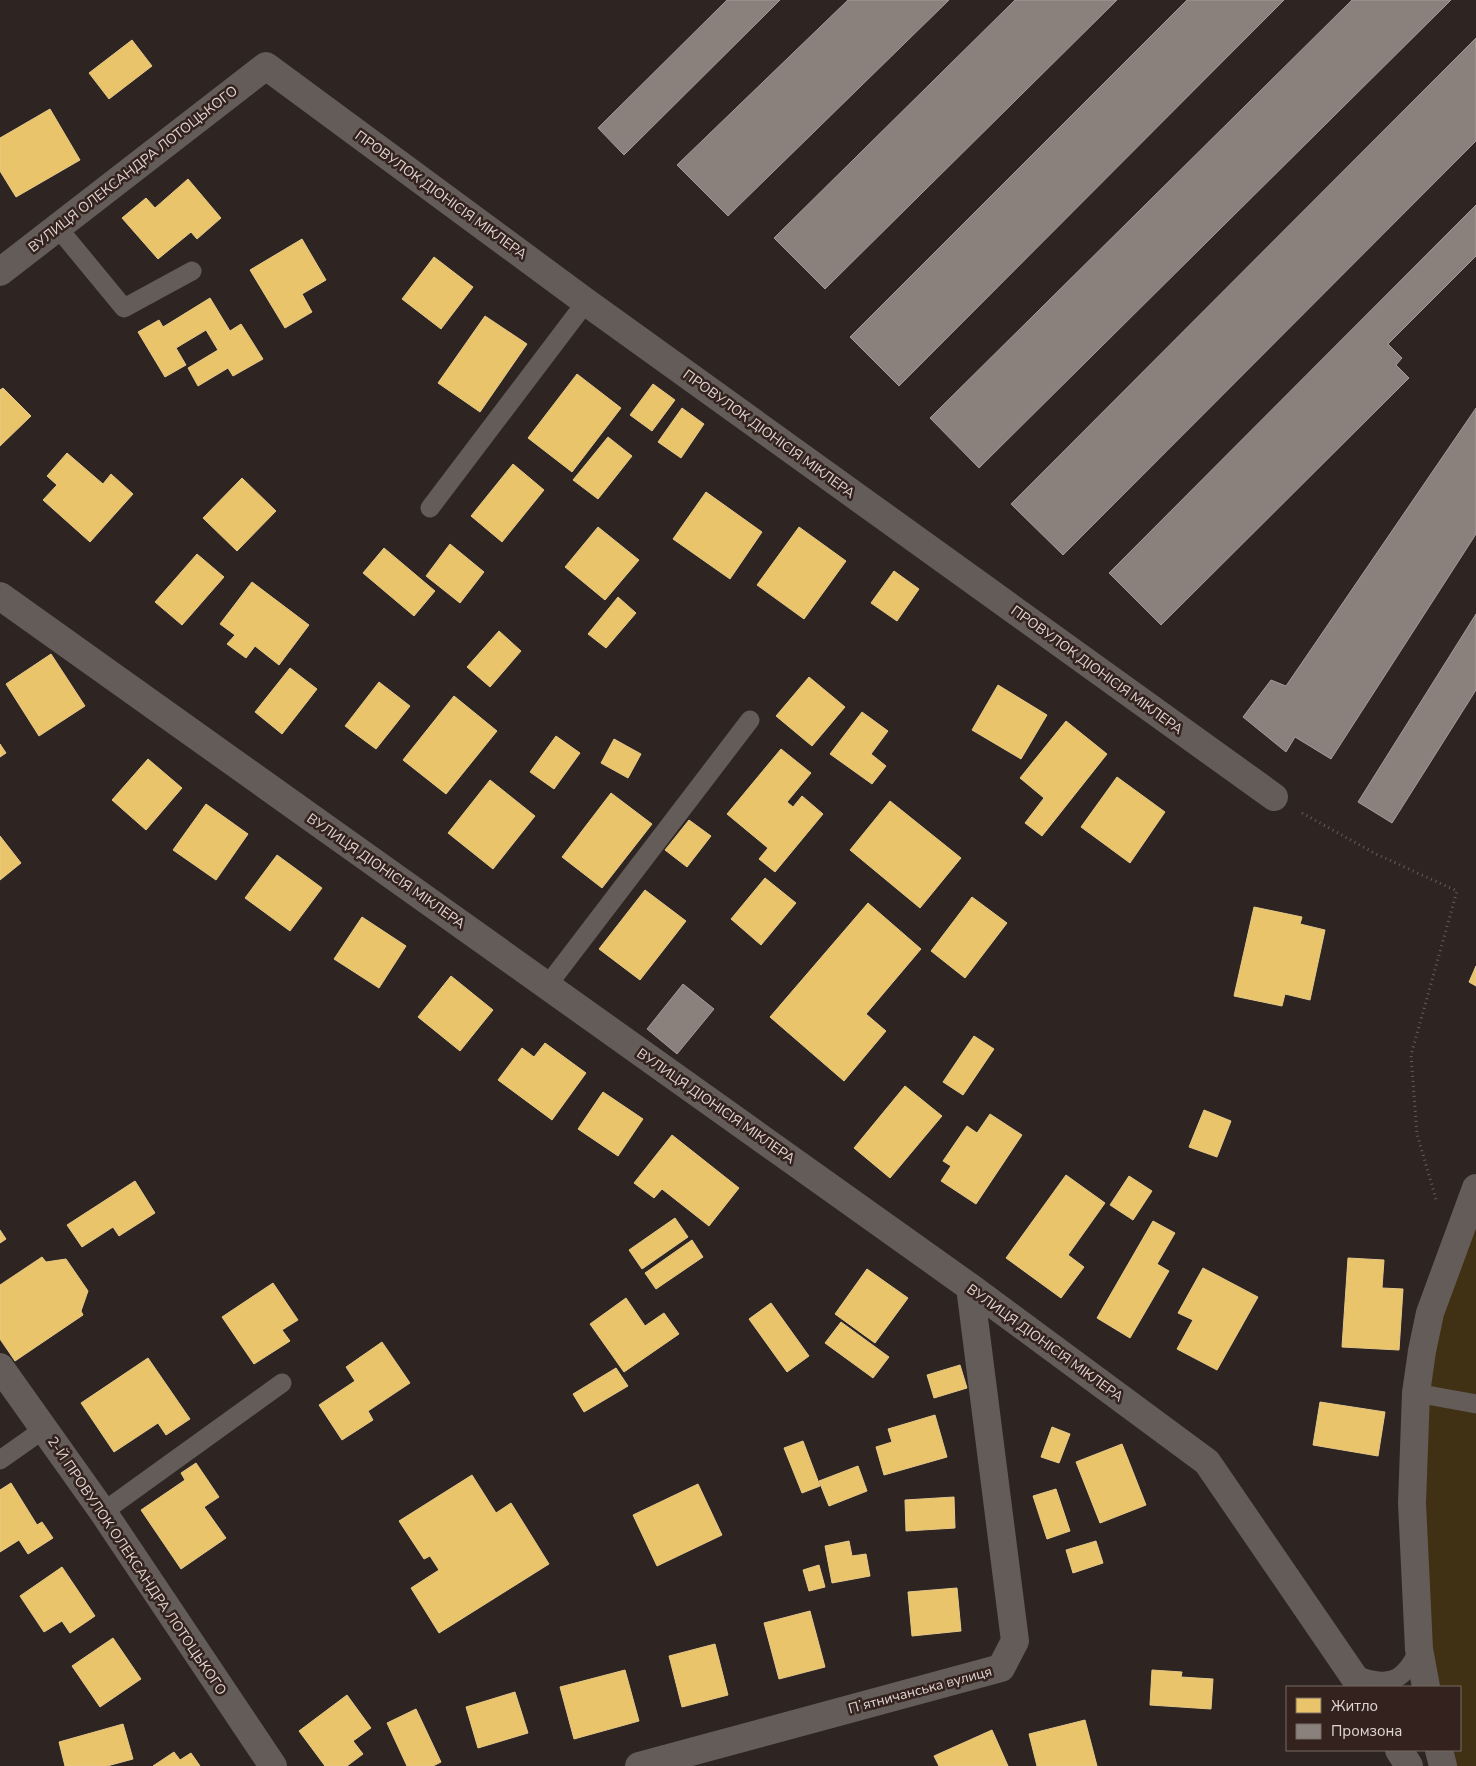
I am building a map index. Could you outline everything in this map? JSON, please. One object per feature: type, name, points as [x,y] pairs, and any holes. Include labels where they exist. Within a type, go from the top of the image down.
[{"type":"street","name":"ВУЛИЦЯ ОЛЕКСАНДРА ЛОТОЦЬКОГО","points":[[0,272],[266,66]]},
{"type":"street","name":"ПРОВУЛОК ДІОНІСІЯ МІКЛЕРА","points":[[266,66],[586,302],[1274,797]]},
{"type":"street","name":"ВУЛИЦЯ ДІОНІСІЯ МІКЛЕРА","points":[[0,596],[970,1287],[1207,1462],[1357,1681]]},
{"type":"street","points":[[1426,1686],[1419,1650],[1412,1503],[1416,1393],[1430,1313],[1476,1188]]},
{"type":"street","name":"Пʼятничанська вулиця","points":[[639,1766],[1001,1668],[1015,1641],[970,1287]]},
{"type":"street","name":"2-Й ПРОВУЛОК ОЛЕКСАНДРА ЛОТОЦЬКОГО","points":[[0,1367],[103,1512],[272,1766]]},
{"type":"street","points":[[1400,1751],[1409,1766]]},
{"type":"street","points":[[1439,1751],[1443,1766]]},
{"type":"lane","points":[[58,228],[124,308],[192,271]]},
{"type":"lane","points":[[430,508],[586,302]]},
{"type":"lane","points":[[547,986],[750,720]]},
{"type":"lane","points":[[103,1512],[282,1383]]},
{"type":"lane","points":[[1416,1393],[1476,1404]]},
{"type":"lane","points":[[0,1460],[44,1429]]},
{"type":"lane","points":[[1357,1681],[1382,1682],[1394,1680],[1407,1672],[1419,1650]]},
{"type":"path","points":[[1274,797],[1376,854],[1458,891],[1411,1055],[1417,1134],[1452,1252]]},
{"type":"shaded area","points":[[1476,1188],[1476,1766],[1443,1766],[1439,1751],[1461,1751],[1461,1686],[1426,1686],[1416,1393]]},
{"type":"building: Житло","points":[[132,40],[152,66],[109,99],[89,73]]},
{"type":"building: Житло","points":[[50,109],[80,160],[16,197],[0,171],[0,138]]},
{"type":"building: Житло","points":[[188,179],[221,218],[197,239],[191,232],[158,259],[122,218],[146,198],[155,208]]},
{"type":"building: Житло","points":[[302,239],[326,280],[302,294],[312,312],[285,328],[250,270]]},
{"type":"building: Житло","points":[[434,257],[473,287],[441,329],[402,299]]},
{"type":"building: Житло","points":[[210,298],[230,331],[241,324],[263,359],[233,376],[228,368],[198,386],[188,368],[218,350],[206,330],[176,348],[186,365],[165,377],[138,332],[159,320],[163,327]]},
{"type":"building: Житло","points":[[485,316],[527,344],[480,412],[438,383]]},
{"type":"building: Житло","points":[[577,374],[621,408],[572,472],[528,438]]},
{"type":"building: Житло","points":[[653,384],[675,400],[652,431],[630,415]]},
{"type":"building: Житло","points":[[3,388],[31,416],[0,446],[0,390]]},
{"type":"building: Житло","points":[[682,408],[704,424],[681,458],[658,442]]},
{"type":"building: Житло","points":[[608,437],[632,456],[598,499],[573,480]]},
{"type":"building: Житло","points":[[67,453],[103,484],[111,474],[133,494],[90,542],[43,500],[57,485],[47,476]]},
{"type":"building: Житло","points":[[513,464],[544,490],[502,542],[471,516]]},
{"type":"building: Житло","points":[[242,478],[276,511],[237,551],[203,518]]},
{"type":"building: Житло","points":[[706,492],[762,532],[730,579],[673,539]]},
{"type":"building: Житло","points":[[598,527],[639,560],[605,600],[565,567]]},
{"type":"building: Житло","points":[[799,527],[846,561],[804,619],[757,585]]},
{"type":"building: Житло","points":[[450,544],[484,572],[460,603],[426,576]]},
{"type":"building: Житло","points":[[384,548],[435,591],[414,616],[363,573]]},
{"type":"building: Житло","points":[[197,554],[224,577],[182,625],[155,602]]},
{"type":"building: Житло","points":[[894,571],[919,589],[897,621],[871,603]]},
{"type":"building: Житло","points":[[252,582],[309,625],[279,665],[255,646],[246,658],[227,644],[235,635],[220,624]]},
{"type":"building: Житло","points":[[618,597],[636,613],[606,648],[588,634]]},
{"type":"building: Житло","points":[[499,631],[521,651],[490,687],[467,667]]},
{"type":"building: Житло","points":[[51,654],[85,706],[39,736],[6,684]]},
{"type":"building: Житло","points":[[290,668],[317,689],[282,734],[255,712]]},
{"type":"building: Житло","points":[[809,677],[845,707],[812,746],[776,716]]},
{"type":"building: Житло","points":[[379,682],[410,706],[376,749],[345,726]]},
{"type":"building: Житло","points":[[998,685],[1047,715],[1021,759],[972,730]]},
{"type":"building: Житло","points":[[454,696],[497,731],[446,794],[403,760]]},
{"type":"building: Житло","points":[[862,712],[888,731],[871,754],[886,766],[872,784],[830,754]]},
{"type":"building: Житло","points":[[1066,721],[1107,754],[1042,836],[1025,823],[1044,798],[1020,778]]},
{"type":"building: Житло","points":[[556,736],[580,753],[554,789],[530,772]]},
{"type":"building: Житло","points":[[614,739],[641,754],[628,778],[601,763]]},
{"type":"building: Житло","points":[[0,744],[6,753],[0,757]]},
{"type":"building: Житло","points":[[781,749],[811,773],[787,802],[793,807],[802,796],[823,814],[775,872],[759,859],[768,848],[727,814]]},
{"type":"building: Житло","points":[[148,759],[182,788],[146,830],[112,800]]},
{"type":"building: Житло","points":[[1117,777],[1165,812],[1130,863],[1081,827]]},
{"type":"building: Житло","points":[[490,780],[535,816],[493,869],[448,833]]},
{"type":"building: Житло","points":[[611,793],[652,824],[602,888],[562,857]]},
{"type":"building: Житло","points":[[890,801],[961,858],[920,908],[850,850]]},
{"type":"building: Житло","points":[[206,804],[248,834],[216,880],[173,850]]},
{"type":"building: Житло","points":[[689,820],[711,836],[687,867],[665,850]]},
{"type":"building: Житло","points":[[0,836],[21,863],[0,880]]},
{"type":"building: Житло","points":[[277,855],[322,888],[290,931],[245,898]]},
{"type":"building: Житло","points":[[765,878],[796,903],[761,945],[731,919]]},
{"type":"building: Житло","points":[[645,890],[686,921],[640,980],[599,949]]},
{"type":"building: Житло","points":[[972,897],[1007,923],[965,978],[931,951]]},
{"type":"building: Житло","points":[[868,903],[921,949],[866,1014],[886,1031],[844,1081],[770,1017]]},
{"type":"building: Житло","points":[[1254,907],[1302,917],[1300,924],[1325,930],[1310,1000],[1285,994],[1282,1006],[1234,996]]},
{"type":"building: Житло","points":[[362,917],[406,946],[379,988],[334,959]]},
{"type":"building: Житло","points":[[1476,966],[1476,986],[1469,982]]},
{"type":"building: Житло","points":[[451,976],[493,1010],[460,1051],[418,1017]]},
{"type":"building: Житло","points":[[974,1036],[994,1049],[963,1095],[943,1082]]},
{"type":"building: Житло","points":[[545,1043],[586,1073],[552,1120],[498,1080],[522,1048],[534,1057]]},
{"type":"building: Житло","points":[[905,1086],[942,1116],[890,1178],[854,1148]]},
{"type":"building: Житло","points":[[603,1092],[643,1119],[618,1156],[578,1129]]},
{"type":"building: Житло","points":[[1204,1110],[1231,1121],[1217,1157],[1189,1147]]},
{"type":"building: Житло","points":[[990,1114],[1022,1135],[976,1204],[941,1181],[951,1166],[943,1161],[967,1126],[977,1133]]},
{"type":"building: Житло","points":[[672,1135],[739,1188],[709,1226],[662,1189],[654,1198],[634,1183]]},
{"type":"building: Житло","points":[[1066,1175],[1105,1203],[1068,1255],[1084,1267],[1061,1298],[1006,1258]]},
{"type":"building: Житло","points":[[1129,1176],[1152,1191],[1133,1220],[1110,1205]]},
{"type":"building: Житло","points":[[135,1181],[155,1213],[119,1236],[113,1227],[82,1247],[67,1225]]},
{"type":"building: Житло","points":[[675,1218],[688,1237],[642,1269],[629,1250]]},
{"type":"building: Житло","points":[[1153,1221],[1175,1233],[1157,1264],[1169,1271],[1130,1338],[1097,1318]]},
{"type":"building: Житло","points":[[0,1230],[6,1239],[0,1243]]},
{"type":"building: Житло","points":[[692,1240],[703,1257],[656,1289],[645,1273]]},
{"type":"building: Житло","points":[[42,1257],[46,1262],[66,1259],[88,1291],[81,1311],[83,1315],[15,1361],[0,1339],[0,1285]]},
{"type":"building: Житло","points":[[1348,1258],[1384,1260],[1382,1288],[1403,1289],[1399,1350],[1342,1347]]},
{"type":"building: Житло","points":[[1203,1268],[1258,1297],[1217,1370],[1177,1349],[1193,1320],[1178,1313]]},
{"type":"building: Житло","points":[[867,1269],[908,1298],[875,1343],[835,1314]]},
{"type":"building: Житло","points":[[273,1283],[298,1320],[282,1330],[290,1341],[254,1364],[222,1317]]},
{"type":"building: Житло","points":[[626,1298],[645,1326],[664,1313],[679,1334],[624,1372],[590,1324]]},
{"type":"building: Житло","points":[[771,1303],[809,1356],[787,1372],[749,1319]]},
{"type":"building: Житло","points":[[841,1322],[889,1357],[873,1378],[825,1343]]},
{"type":"building: Житло","points":[[382,1342],[410,1383],[368,1411],[373,1420],[342,1440],[319,1405],[355,1381],[346,1367]]},
{"type":"building: Житло","points":[[148,1358],[190,1419],[166,1435],[158,1423],[114,1452],[81,1403]]},
{"type":"building: Житло","points":[[960,1365],[967,1388],[934,1398],[927,1375]]},
{"type":"building: Житло","points":[[616,1368],[628,1386],[584,1412],[573,1394]]},
{"type":"building: Житло","points":[[1320,1402],[1385,1412],[1378,1456],[1313,1445]]},
{"type":"building: Житло","points":[[935,1415],[947,1457],[884,1475],[876,1447],[892,1442],[888,1429]]},
{"type":"building: Житло","points":[[1052,1427],[1070,1434],[1059,1463],[1041,1457]]},
{"type":"building: Житло","points":[[803,1441],[820,1486],[802,1493],[784,1448]]},
{"type":"building: Житло","points":[[1122,1444],[1146,1505],[1100,1523],[1076,1462]]},
{"type":"building: Житло","points":[[196,1463],[219,1497],[204,1507],[226,1538],[181,1569],[141,1510],[185,1480],[181,1473]]},
{"type":"building: Житло","points":[[858,1466],[867,1491],[829,1506],[819,1481]]},
{"type":"building: Житло","points":[[472,1475],[496,1513],[511,1503],[549,1564],[439,1633],[411,1588],[439,1570],[430,1556],[424,1559],[399,1521]]},
{"type":"building: Житло","points":[[11,1483],[37,1525],[42,1522],[53,1538],[28,1554],[19,1540],[0,1552],[0,1490]]},
{"type":"building: Житло","points":[[698,1484],[722,1535],[657,1566],[633,1515]]},
{"type":"building: Житло","points":[[1056,1489],[1070,1531],[1047,1539],[1033,1496]]},
{"type":"building: Житло","points":[[954,1497],[955,1528],[906,1531],[905,1500]]},
{"type":"building: Житло","points":[[849,1541],[852,1556],[866,1554],[870,1576],[832,1583],[825,1546]]},
{"type":"building: Житло","points":[[1096,1541],[1103,1563],[1073,1573],[1066,1550]]},
{"type":"building: Житло","points":[[819,1565],[825,1587],[809,1591],[803,1570]]},
{"type":"building: Житло","points":[[62,1567],[95,1616],[70,1633],[62,1621],[44,1632],[20,1596]]},
{"type":"building: Житло","points":[[957,1588],[961,1631],[912,1636],[908,1592]]},
{"type":"building: Житло","points":[[810,1611],[825,1667],[779,1679],[764,1623]]},
{"type":"building: Житло","points":[[113,1638],[141,1679],[100,1707],[72,1666]]},
{"type":"building: Житло","points":[[715,1644],[728,1695],[682,1707],[669,1656]]},
{"type":"building: Житло","points":[[625,1670],[639,1721],[574,1739],[560,1687]]},
{"type":"building: Житло","points":[[1152,1670],[1182,1672],[1181,1677],[1213,1679],[1211,1709],[1150,1705]]},
{"type":"building: Житло","points":[[515,1692],[528,1733],[478,1748],[466,1707]]},
{"type":"building: Житло","points":[[347,1695],[371,1728],[353,1741],[363,1754],[347,1766],[325,1766],[299,1731]]},
{"type":"building: Житло","points":[[416,1709],[441,1762],[433,1766],[407,1766],[387,1723]]},
{"type":"building: Житло","points":[[1085,1720],[1097,1766],[1037,1766],[1029,1734]]},
{"type":"building: Житло","points":[[123,1724],[133,1759],[107,1766],[65,1766],[59,1742]]},
{"type":"building: Житло","points":[[992,1730],[1008,1766],[939,1766],[934,1756]]},
{"type":"building: Житло","points":[[174,1752],[180,1760],[191,1753],[200,1766],[153,1766]]},
{"type":"building: Промзона","points":[[727,0],[780,0],[624,155],[598,128]]},
{"type":"building: Промзона","points":[[848,0],[949,0],[728,216],[677,165]]},
{"type":"building: Промзона","points":[[1015,0],[1117,0],[825,289],[774,238]]},
{"type":"building: Промзона","points":[[1187,0],[1284,0],[899,386],[850,337]]},
{"type":"building: Промзона","points":[[1352,0],[1451,0],[979,468],[930,418]]},
{"type":"building: Промзона","points":[[1476,38],[1476,141],[1063,555],[1011,504]]},
{"type":"building: Промзона","points":[[1476,205],[1476,256],[1388,344],[1402,358],[1396,365],[1409,378],[1161,625],[1109,573]]},
{"type":"building: Промзона","points":[[1476,408],[1476,534],[1331,759],[1295,737],[1286,752],[1243,717],[1271,680],[1286,686]]},
{"type":"building: Промзона","points":[[1476,614],[1476,690],[1392,823],[1358,802]]},
{"type":"building: Промзона","points":[[683,984],[714,1009],[677,1054],[647,1029]]}]
